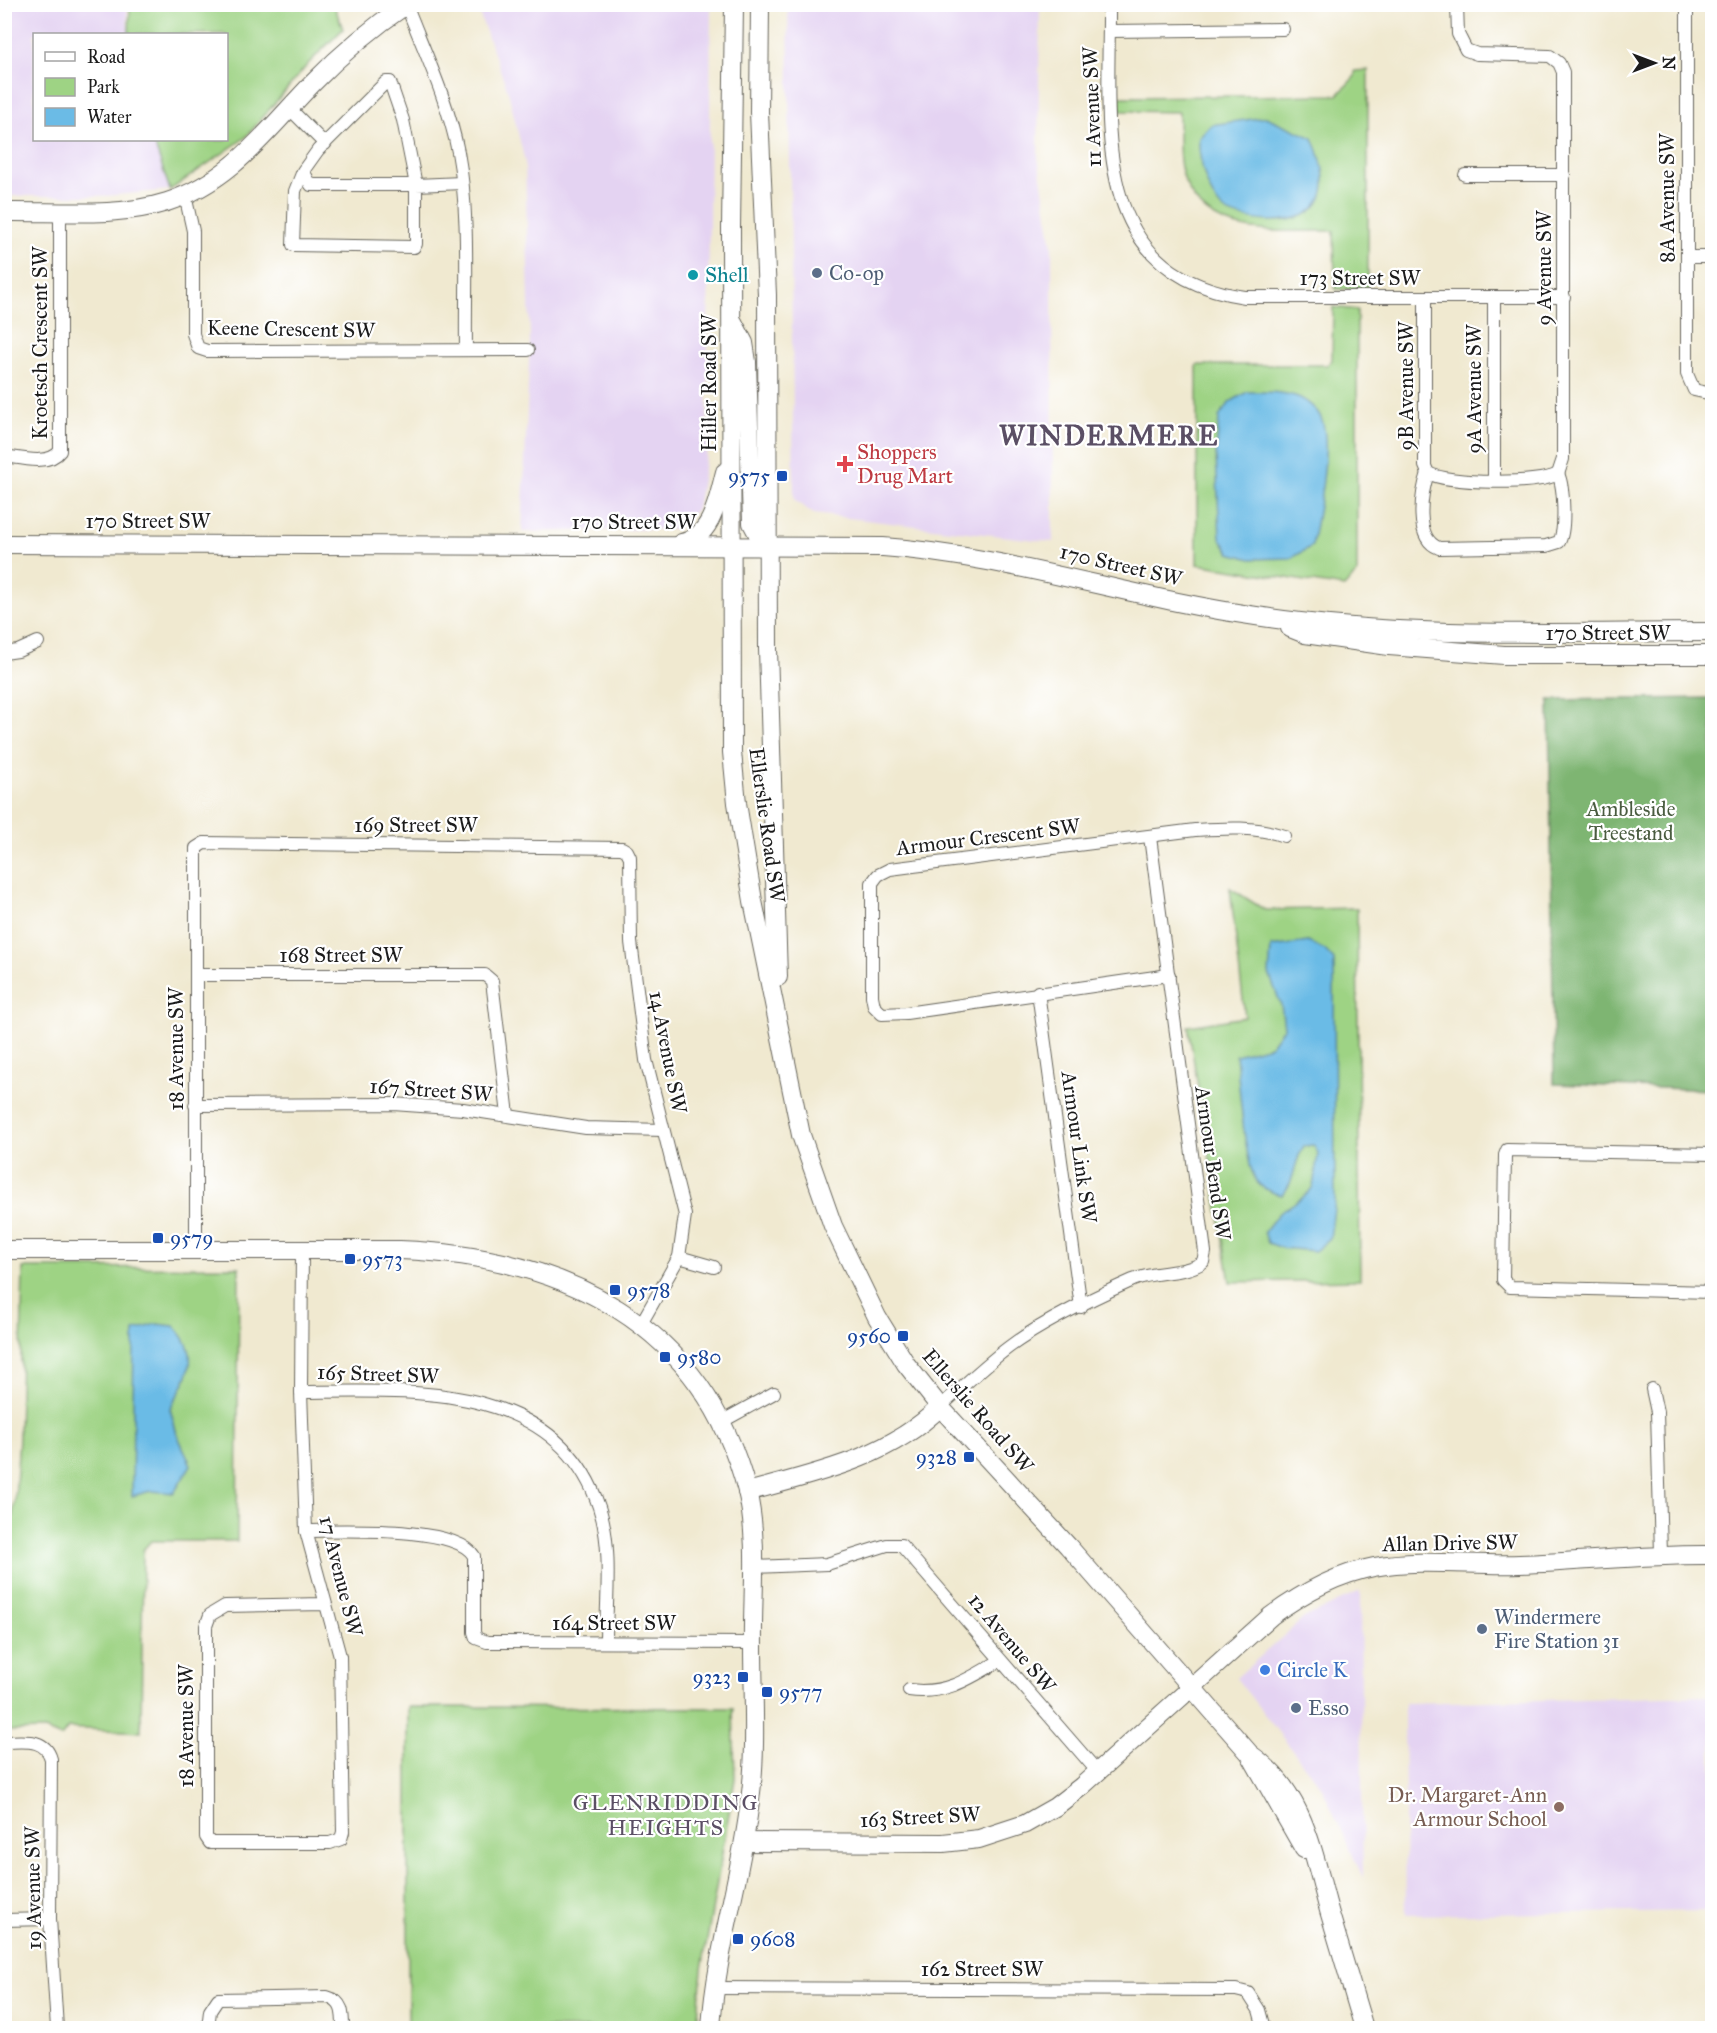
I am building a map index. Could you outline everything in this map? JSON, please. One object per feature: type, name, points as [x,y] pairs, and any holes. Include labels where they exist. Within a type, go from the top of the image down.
[{"type":"main road","name":"Hiller Road SW","points":[[732,545],[734,4]]},
{"type":"main road","points":[[760,4],[759,112],[766,295],[768,544]]},
{"type":"main road","points":[[4,212],[130,209],[166,202],[185,195],[237,164],[339,57],[407,5]]},
{"type":"main road","points":[[732,321],[744,343],[747,362],[752,522],[761,540],[768,544]]},
{"type":"main road","points":[[673,544],[693,540],[702,532],[717,502],[732,447]]},
{"type":"main road","name":"170 Street SW","points":[[4,544],[768,544],[883,547],[965,555],[1257,616],[1345,626],[1456,631],[1713,632]]},
{"type":"main road","name":"Ellerslie Road SW","points":[[768,544],[771,779],[780,1036]]},
{"type":"main road","points":[[732,545],[754,559],[759,570],[762,747],[771,779]]},
{"type":"main road","name":"Ellerslie Road SW","points":[[732,545],[732,752],[736,803],[801,1135],[833,1226],[877,1317],[906,1364],[940,1407],[1062,1539],[1250,1754],[1319,1877],[1364,2028]]},
{"type":"main road","name":"170 Street SW","points":[[1257,616],[1305,634],[1443,652],[1573,656],[1713,655]]},
{"type":"main road","points":[[4,1250],[422,1251],[514,1266],[582,1288],[641,1324],[681,1362],[721,1422],[747,1492],[751,1517],[753,1765],[744,1842],[715,1988],[711,2028]]},
{"type":"main road","points":[[747,1492],[852,1462],[888,1446],[925,1421],[940,1407]]},
{"type":"main road","name":"Allan Drive SW","points":[[1190,1687],[1292,1600],[1345,1575],[1374,1567],[1521,1564],[1661,1554],[1713,1555]]},
{"type":"main road","name":"163 Street SW","points":[[744,1842],[943,1843],[979,1839],[1009,1831],[1055,1807],[1190,1687]]},
{"type":"street","name":"11 Avenue SW","points":[[1109,4],[1109,132],[1115,183],[1130,221],[1164,264]]},
{"type":"street","name":"9 Avenue SW","points":[[1428,473],[1423,488],[1424,534],[1431,546],[1439,548],[1546,546],[1559,542],[1563,527],[1562,481],[1558,474],[1563,459],[1564,78],[1559,63],[1543,54],[1477,54],[1462,46],[1458,34],[1457,4]]},
{"type":"street","name":"8A Avenue SW","points":[[1687,4],[1687,374],[1694,390],[1713,394]]},
{"type":"street","points":[[407,5],[451,121],[462,183],[466,350]]},
{"type":"street","points":[[1110,31],[1283,29]]},
{"type":"street","points":[[386,82],[390,82],[403,120],[416,185],[416,244],[414,247],[293,245],[295,191],[303,171],[325,144],[386,82]]},
{"type":"street","points":[[290,109],[325,144]]},
{"type":"street","points":[[303,171],[311,185],[462,183]]},
{"type":"street","points":[[1465,175],[1564,175]]},
{"type":"street","name":"Keene Crescent SW","points":[[185,195],[192,224],[193,334],[198,348],[207,351],[528,350]]},
{"type":"street","name":"Kroetsch Crescent SW","points":[[4,456],[46,460],[55,458],[60,451],[60,212]]},
{"type":"street","points":[[1687,257],[1713,257]]},
{"type":"street","name":"173 Street SW","points":[[1164,264],[1200,286],[1245,297],[1564,297]]},
{"type":"street","name":"9B Avenue SW","points":[[1425,298],[1425,466],[1428,473]]},
{"type":"street","name":"9A Avenue SW","points":[[1494,298],[1494,480]]},
{"type":"street","points":[[1428,473],[1442,479],[1494,480],[1541,480],[1558,474]]},
{"type":"street","points":[[4,653],[18,651],[38,642]]},
{"type":"street","name":"Armour Crescent SW","points":[[1168,975],[906,1013],[882,1014],[874,1006],[872,996],[870,895],[872,883],[878,875],[890,869],[1195,830],[1243,828],[1265,830],[1284,836]]},
{"type":"street","name":"Armour Bend SW","points":[[940,1407],[1010,1347],[1081,1307],[1136,1279],[1158,1271],[1193,1269],[1203,1262],[1205,1252],[1150,837]]},
{"type":"street","name":"169 Street SW","points":[[200,846],[565,846],[622,848],[627,851]]},
{"type":"street","name":"18 Avenue SW","points":[[195,1250],[196,975],[200,846]]},
{"type":"street","name":"14 Avenue SW","points":[[627,851],[630,857],[631,942],[646,1059],[685,1215],[679,1257],[641,1324]]},
{"type":"street","name":"168 Street SW","points":[[196,975],[486,975],[492,981],[508,1115]]},
{"type":"street","name":"Armour Link SW","points":[[1038,993],[1081,1307]]},
{"type":"street","name":"167 Street SW","points":[[195,1105],[393,1104],[508,1115],[586,1128],[663,1130]]},
{"type":"street","points":[[1713,1154],[1507,1150],[1505,1155],[1503,1269],[1503,1280],[1510,1287],[1713,1292]]},
{"type":"street","name":"17 Avenue SW","points":[[206,1837],[210,1843],[242,1844],[318,1844],[341,1839],[343,1735],[340,1656],[306,1531],[301,1392],[302,1250]]},
{"type":"street","points":[[679,1257],[714,1267]]},
{"type":"street","points":[[1652,1389],[1657,1412],[1661,1554]]},
{"type":"street","name":"165 Street SW","points":[[301,1392],[431,1393],[509,1411],[541,1427],[570,1455],[588,1479],[600,1508],[606,1560],[606,1642]]},
{"type":"street","points":[[721,1422],[774,1393]]},
{"type":"street","name":"164 Street SW","points":[[306,1531],[393,1532],[459,1542],[469,1548],[474,1556],[473,1625],[476,1638],[493,1643],[753,1643]]},
{"type":"street","name":"12 Avenue SW","points":[[753,1568],[827,1564],[895,1543],[905,1548],[973,1625],[999,1661],[1097,1771]]},
{"type":"street","name":"18 Avenue SW","points":[[206,1837],[206,1626],[210,1615],[225,1606],[324,1604]]},
{"type":"street","points":[[909,1690],[925,1692],[946,1689],[999,1661]]},
{"type":"street","name":"19 Avenue SW","points":[[4,1742],[34,1742],[47,1748],[51,1759],[50,1919],[57,2028]]},
{"type":"street","points":[[4,1920],[50,1919]]},
{"type":"street","name":"162 Street SW","points":[[715,1988],[1236,1990],[1248,1992],[1259,2010],[1264,2028]]},
{"type":"street","points":[[208,2028],[213,2003],[226,1997],[327,1996],[336,1999],[340,2004],[343,2028]]},
{"type":"shaded area","points":[[5,4],[127,5],[128,33],[33,33],[33,141],[153,141],[170,190],[105,196],[5,196]]},
{"type":"shaded area","points":[[476,5],[711,5],[707,451],[697,509],[677,529],[522,532],[530,337],[525,162],[508,91]]},
{"type":"shaded area","points":[[788,5],[1040,5],[1038,157],[1052,246],[1053,542],[814,514],[794,500]]},
{"type":"shaded area","points":[[1360,1591],[1363,1878],[1322,1788],[1236,1678],[1304,1618]]},
{"type":"shaded area","name":"Dr. Margaret-Ann Armour School","points":[[1712,1696],[1712,1911],[1406,1915],[1404,1703]]},
{"type":"green space","points":[[130,4],[334,5],[343,29],[309,63],[246,137],[170,190],[153,141],[228,141],[228,33],[129,33]]},
{"type":"green space","points":[[1368,70],[1368,289],[1335,289],[1334,231],[1266,230],[1243,227],[1223,221],[1205,211],[1191,195],[1180,165],[1179,112],[1120,111],[1119,97],[1338,95],[1355,76],[1355,71]]},
{"type":"green space","points":[[1333,307],[1357,310],[1357,573],[1344,587],[1197,564],[1197,365],[1327,365],[1332,360]]},
{"type":"green space","name":"Ambleside Treestand","points":[[1712,698],[1712,1090],[1554,1084],[1549,700]]},
{"type":"green space","points":[[1230,888],[1265,910],[1357,908],[1360,1280],[1230,1282],[1188,1026],[1245,1017]]},
{"type":"green space","points":[[239,1267],[237,1541],[151,1541],[143,1550],[141,1732],[68,1728],[61,1737],[45,1730],[5,1731],[4,1573],[15,1500],[19,1437],[23,1268]]},
{"type":"green space","points":[[408,1707],[733,1708],[735,1779],[702,1969],[697,2028],[408,2028]]},
{"type":"water","points":[[1266,117],[1313,138],[1320,155],[1324,186],[1321,198],[1314,208],[1304,215],[1289,220],[1252,219],[1224,210],[1208,186],[1202,166],[1199,138],[1211,125]]},
{"type":"water","points":[[1247,392],[1279,393],[1301,398],[1321,418],[1324,430],[1325,462],[1312,546],[1292,558],[1251,559],[1230,553],[1220,538],[1216,456],[1219,417],[1230,402]]},
{"type":"water","points":[[1308,942],[1325,950],[1334,960],[1335,1201],[1330,1238],[1315,1251],[1282,1248],[1268,1243],[1264,1232],[1278,1214],[1306,1195],[1313,1187],[1318,1153],[1314,1145],[1304,1146],[1290,1184],[1282,1195],[1268,1190],[1257,1182],[1252,1173],[1245,1141],[1236,1055],[1270,1046],[1284,1027],[1281,1005],[1269,974],[1271,947]]},
{"type":"water","points":[[156,1324],[174,1326],[188,1347],[190,1367],[170,1409],[177,1434],[191,1465],[174,1493],[151,1491],[132,1496],[134,1331]]},
{"type":"place","name":"Co-op","points":[[817,273]]},
{"type":"place","name":"Shell","points":[[693,275]]},
{"type":"place","name":"Shoppers Drug Mart","points":[[845,464]]},
{"type":"place","name":"9575","points":[[782,476]]},
{"type":"place","name":"9579","points":[[158,1238]]},
{"type":"place","name":"9573","points":[[350,1259]]},
{"type":"place","name":"9578","points":[[615,1290]]},
{"type":"place","name":"9560","points":[[903,1336]]},
{"type":"place","name":"9580","points":[[665,1357]]},
{"type":"place","name":"9328","points":[[969,1457]]},
{"type":"place","name":"Windermere Fire Station 31","points":[[1482,1629]]},
{"type":"place","name":"Circle K","points":[[1265,1670]]},
{"type":"place","name":"9323","points":[[743,1677]]},
{"type":"place","name":"9577","points":[[767,1692]]},
{"type":"place","name":"Esso","points":[[1296,1708]]},
{"type":"place","name":"Dr. Margaret-Ann Armour School","points":[[1559,1807]]},
{"type":"place","name":"9608","points":[[738,1939]]},
{"type":"district","name":"WINDERMERE","points":[[1109,436]]},
{"type":"district","name":"GLENRIDDING HEIGHTS","points":[[666,1814]]}]
